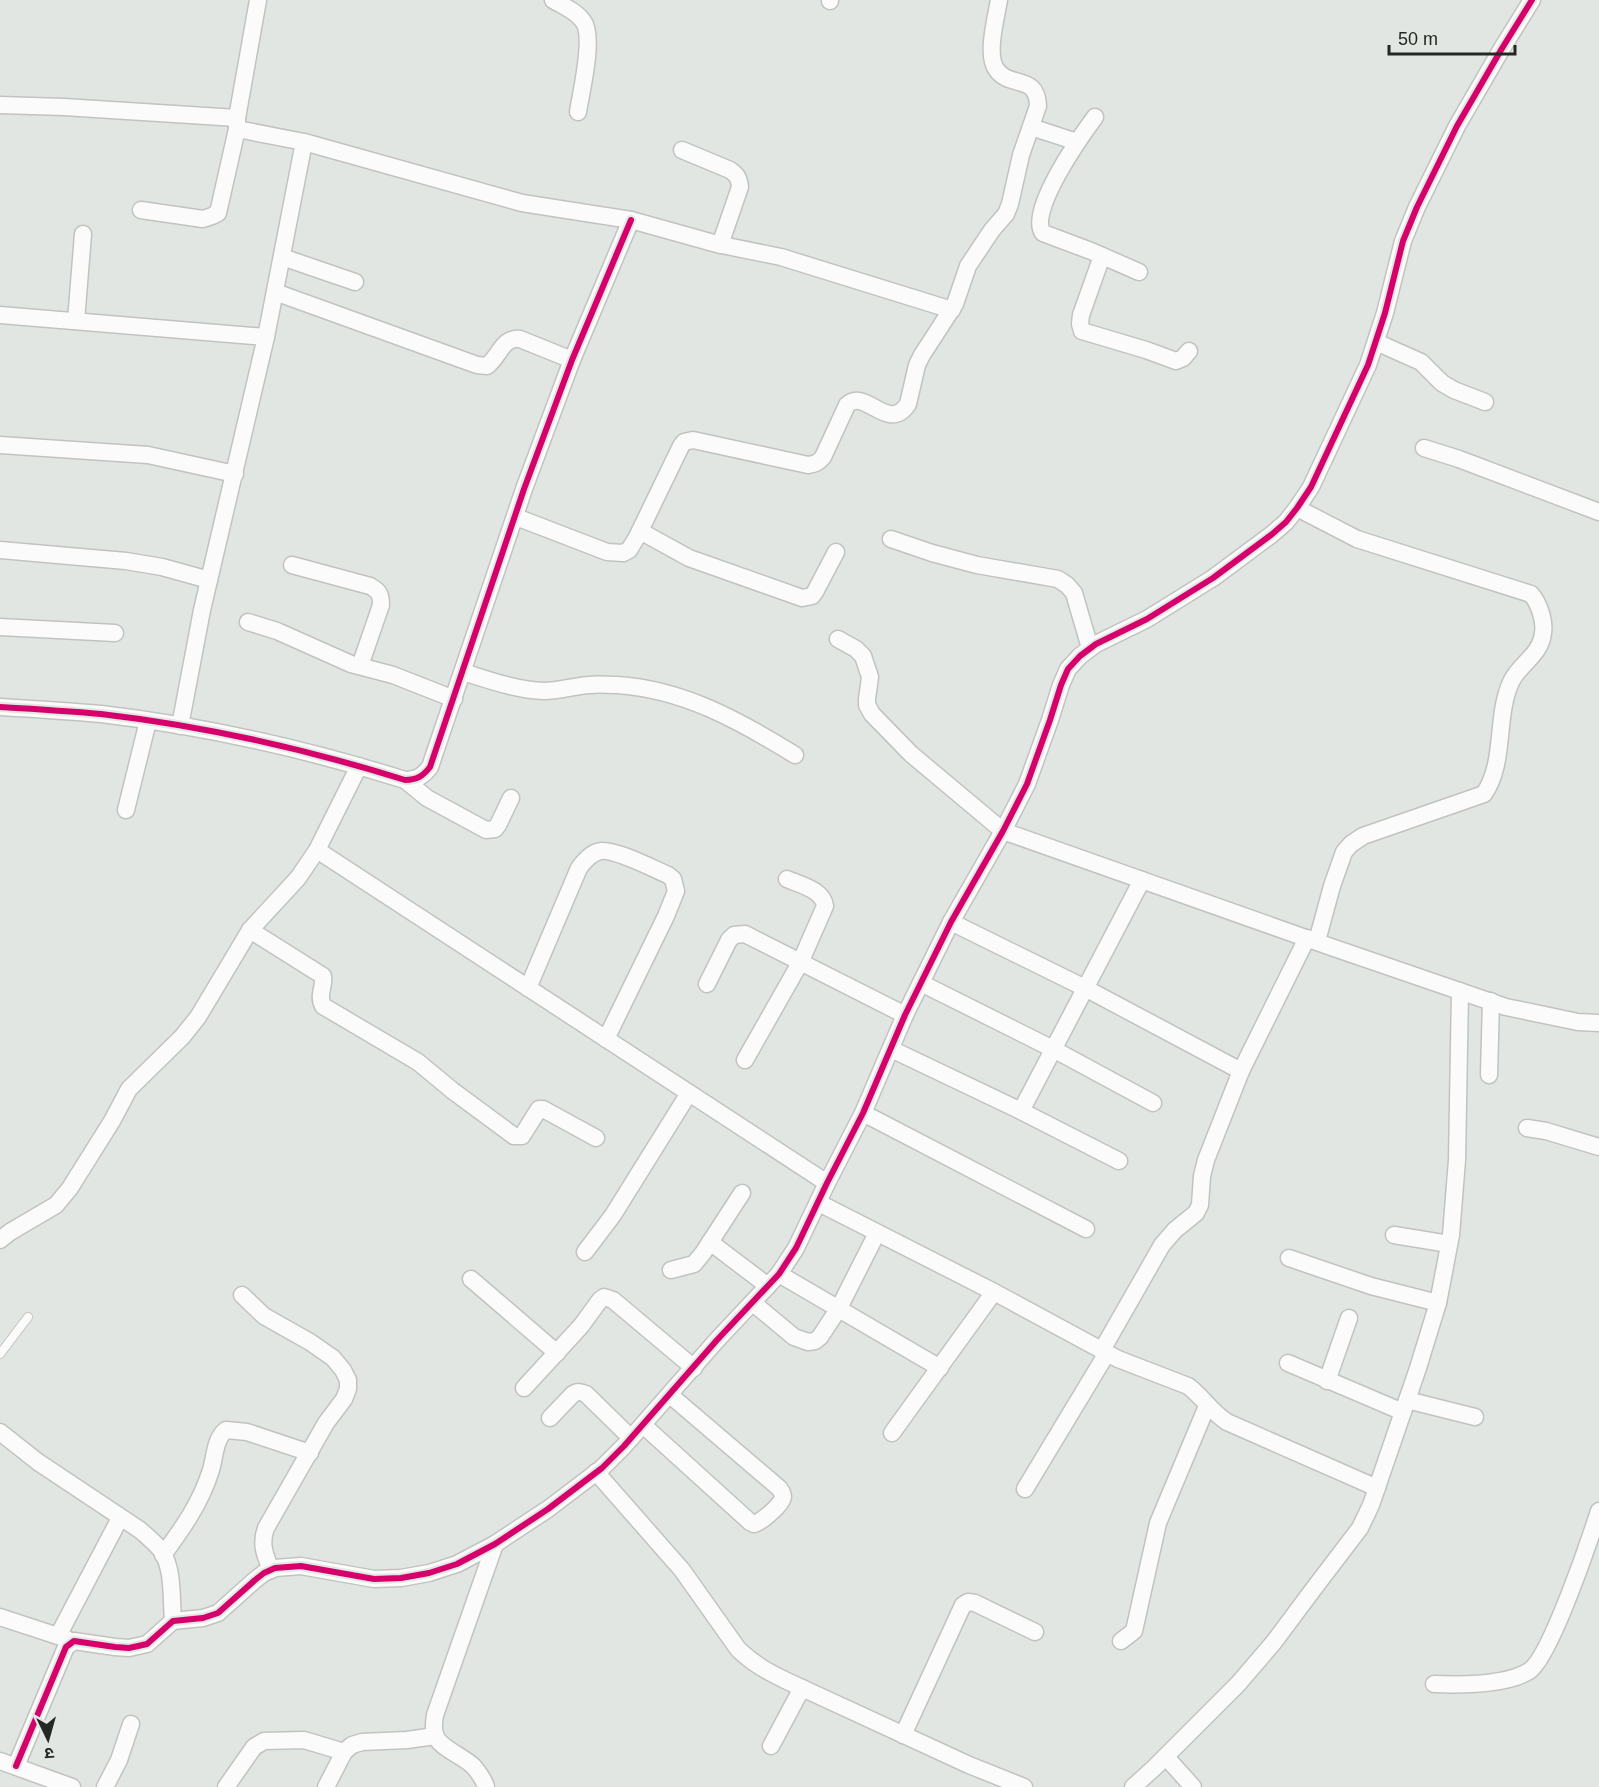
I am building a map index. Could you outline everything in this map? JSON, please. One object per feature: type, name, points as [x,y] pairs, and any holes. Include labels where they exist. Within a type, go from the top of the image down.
[{"type":"street","points":[[141,210],[203,219],[218,213],[237,124],[258,0]]},
{"type":"street","points":[[552,0],[577,14],[587,27],[588,48],[578,112]]},
{"type":"street","points":[[516,517],[607,552],[623,553],[629,550],[640,531],[684,442],[693,440],[814,464],[823,457],[850,402],[858,400],[885,413],[900,413],[908,404],[917,365],[952,310],[968,266],[992,230],[1006,214],[1021,155],[1038,106],[1035,90],[1029,85],[1005,77],[995,68],[992,44],[999,0]]},
{"type":"street","points":[[0,1617],[66,1639],[115,1647],[141,1646],[154,1639],[167,1624],[173,1621],[212,1616],[226,1607],[255,1580],[271,1570],[301,1566],[366,1579],[401,1578],[429,1573],[458,1564],[495,1544],[548,1509],[596,1472],[631,1438],[717,1340],[774,1280],[796,1248],[863,1113],[905,1015],[951,922],[1027,784],[1068,669],[1090,648],[1147,619],[1213,578],[1271,535],[1286,522],[1311,487],[1368,365],[1385,313],[1403,241],[1417,207],[1457,126],[1532,0]]},
{"type":"street","points":[[0,105],[64,107],[237,124],[522,203],[631,220],[720,245],[781,257],[952,310]]},
{"type":"street","points":[[1095,117],[1077,142],[1050,190],[1040,216],[1040,230],[1139,273]]},
{"type":"street","points":[[1031,126],[1077,142]]},
{"type":"street","points":[[180,726],[202,610],[266,337],[304,142]]},
{"type":"street","points":[[682,150],[730,170],[737,175],[739,180],[740,187],[720,245]]},
{"type":"street","points":[[0,707],[102,714],[180,726],[296,749],[405,780],[424,776],[430,767],[524,489],[572,360],[631,220]]},
{"type":"street","points":[[75,321],[83,234]]},
{"type":"street","points":[[1102,256],[1081,315],[1082,331],[1176,361],[1183,358],[1189,351]]},
{"type":"street","points":[[282,257],[355,282]]},
{"type":"street","points":[[275,292],[477,365],[488,366],[506,343],[514,339],[520,339],[572,360]]},
{"type":"street","points":[[0,315],[266,337]]},
{"type":"street","points":[[1376,342],[1422,362],[1442,384],[1485,402]]},
{"type":"street","points":[[0,445],[148,454],[235,474]]},
{"type":"street","points":[[1424,448],[1599,512]]},
{"type":"street","points":[[1024,1488],[1105,1352],[1161,1245],[1196,1213],[1200,1205],[1202,1176],[1206,1160],[1241,1071],[1312,940],[1344,852],[1363,836],[1484,794],[1493,779],[1511,682],[1517,672],[1537,651],[1542,640],[1544,631],[1538,605],[1531,594],[1357,539],[1297,508]]},
{"type":"street","points":[[640,531],[706,566],[802,598],[812,596],[815,592],[836,552]]},
{"type":"street","points":[[891,539],[977,565],[1058,579],[1074,593],[1090,648]]},
{"type":"street","points":[[0,550],[126,561],[162,567],[209,580]]},
{"type":"street","points":[[292,565],[370,586],[378,591],[381,604],[360,666]]},
{"type":"street","points":[[248,621],[323,652],[393,675],[454,699]]},
{"type":"street","points":[[0,627],[115,633]]},
{"type":"street","points":[[838,639],[856,649],[862,656],[870,677],[867,705],[872,714],[911,754],[1003,831],[1506,1007],[1578,1022],[1599,1023]]},
{"type":"street","points":[[463,672],[505,685],[531,690],[564,690],[590,685],[619,685],[660,692],[688,699],[721,713],[795,755]]},
{"type":"street","points":[[126,810],[148,721]]},
{"type":"street","points":[[0,1240],[56,1205],[70,1188],[129,1089],[182,1037],[250,930],[298,878],[317,850],[359,766]]},
{"type":"street","points":[[405,780],[427,798],[486,830],[495,829],[511,798]]},
{"type":"street","points":[[317,850],[827,1183]]},
{"type":"street","points":[[528,988],[579,868],[585,860],[601,851],[612,852],[668,875],[673,879],[676,891],[606,1039]]},
{"type":"street","points":[[745,1060],[800,963],[825,906],[824,900],[813,890],[787,879]]},
{"type":"street","points":[[1021,1111],[1142,880]]},
{"type":"street","points":[[951,922],[1085,988],[1241,1071]]},
{"type":"street","points":[[250,930],[323,976],[320,997],[323,1006],[418,1062],[461,1098],[514,1136],[522,1136],[537,1112],[543,1109],[596,1138]]},
{"type":"street","points":[[707,984],[729,940],[734,935],[746,934],[905,1015]]},
{"type":"street","points":[[921,983],[1053,1049],[1153,1103]]},
{"type":"street","points":[[1132,1787],[1166,1757],[1239,1684],[1274,1642],[1360,1528],[1371,1505],[1438,1303],[1449,1244],[1457,1160],[1460,991]]},
{"type":"street","points":[[1490,1075],[1491,1001]]},
{"type":"street","points":[[891,1049],[1119,1161]]},
{"type":"street","points":[[585,1252],[613,1215],[689,1093]]},
{"type":"street","points":[[863,1113],[1086,1229]]},
{"type":"street","points":[[1527,1128],[1546,1131],[1599,1147]]},
{"type":"street","points":[[671,1270],[694,1264],[742,1193]]},
{"type":"street","points":[[819,1203],[994,1292],[1105,1352],[1188,1386],[1215,1414],[1227,1422],[1377,1488]]},
{"type":"street","points":[[753,1303],[794,1337],[808,1342],[814,1341],[820,1337],[839,1308],[877,1233]]},
{"type":"street","points":[[1394,1235],[1449,1244]]},
{"type":"street","points":[[710,1242],[774,1280],[839,1308],[940,1368]]},
{"type":"street","points":[[1289,1258],[1371,1286],[1438,1303]]},
{"type":"street","points":[[471,1279],[557,1353]]},
{"type":"street","points":[[892,1433],[994,1292]]},
{"type":"street","points":[[243,1295],[264,1316],[333,1358],[348,1380],[348,1389],[344,1399],[326,1423],[263,1537],[264,1551],[271,1570]]},
{"type":"street","points":[[524,1388],[581,1326],[604,1297],[694,1368]]},
{"type":"street","points":[[1327,1381],[1349,1318]]},
{"type":"street","points":[[1288,1363],[1327,1381],[1405,1406],[1475,1417]]},
{"type":"street","points":[[550,1418],[573,1394],[582,1392],[631,1438]]},
{"type":"street","points":[[643,1425],[750,1522],[754,1524],[761,1522],[781,1502],[783,1498],[779,1488],[670,1395]]},
{"type":"street","points":[[1121,1641],[1134,1631],[1158,1523],[1207,1406]]},
{"type":"street","points":[[163,1555],[197,1506],[213,1466],[219,1440],[226,1430],[247,1432],[310,1453]]},
{"type":"street","points":[[0,1432],[38,1462],[140,1530],[163,1555],[169,1570],[173,1621]]},
{"type":"street","points":[[596,1472],[682,1570],[738,1649],[749,1660],[764,1670],[903,1735],[1024,1787]]},
{"type":"street","points":[[1434,1684],[1484,1683],[1527,1673],[1535,1667],[1545,1652],[1559,1619],[1599,1510]]},
{"type":"street","points":[[72,1787],[8,1764],[66,1647],[66,1639],[120,1518]]},
{"type":"street","points":[[486,1787],[474,1766],[441,1744],[435,1736],[434,1726],[435,1715],[495,1544]]},
{"type":"street","points":[[903,1735],[963,1605],[975,1602],[1035,1632]]},
{"type":"street","points":[[771,1746],[802,1688]]},
{"type":"street","points":[[105,1787],[119,1760],[131,1724]]},
{"type":"street","points":[[326,1787],[344,1752],[352,1745],[362,1742],[435,1736]]},
{"type":"street","points":[[226,1787],[254,1747],[264,1741],[304,1740],[344,1752]]},
{"type":"street","points":[[1166,1757],[1193,1787]]},
{"type":"lane","points":[[0,1354],[28,1317]]},
{"type":"cycle path","points":[[16,1766],[66,1647],[74,1641],[129,1648],[147,1644],[173,1621],[203,1618],[218,1613],[255,1580],[275,1568],[301,1566],[374,1579],[401,1578],[429,1573],[457,1564],[495,1544],[548,1509],[602,1468],[779,1274],[796,1248],[863,1113],[905,1015],[951,922],[1027,784],[1068,669],[1096,644],[1147,619],[1213,578],[1271,535],[1297,508],[1311,487],[1368,365],[1385,313],[1403,241],[1417,207],[1457,126],[1532,0]]},
{"type":"cycle path","points":[[0,707],[101,714],[178,725],[330,758],[405,780],[422,775],[430,767],[524,489],[572,360],[631,220]]}]
